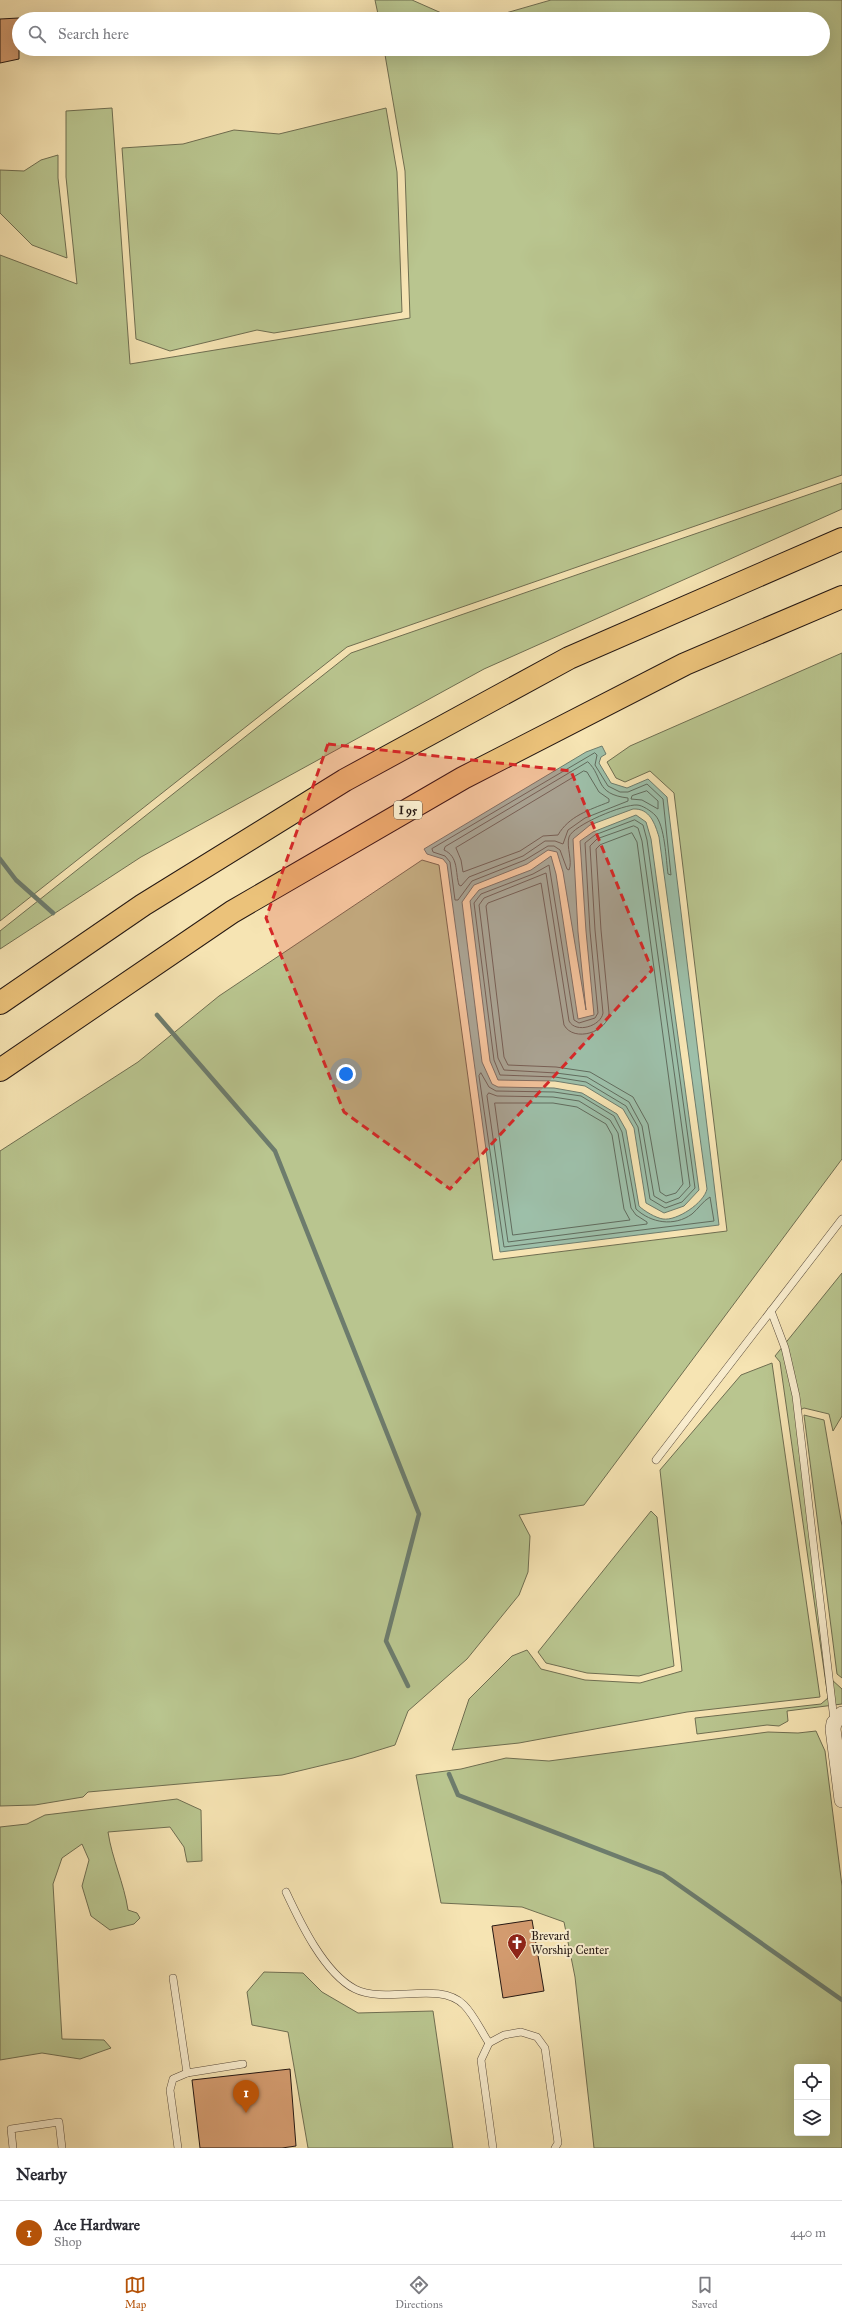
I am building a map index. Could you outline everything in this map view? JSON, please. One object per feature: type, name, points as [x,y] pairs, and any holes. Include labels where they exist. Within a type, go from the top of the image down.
[{"type":"highway","points":[[0,1003],[143,905],[345,780],[569,658],[842,539]]},
{"type":"highway","name":"I 95","points":[[0,1070],[232,912],[463,778],[686,664],[842,597]]},
{"type":"street","points":[[838,1718],[833,1729],[842,1800]]},
{"type":"lane","points":[[656,1460],[842,1219]]},
{"type":"lane","points":[[771,1311],[785,1348],[796,1396],[838,1718]]},
{"type":"lane","points":[[286,1892],[306,1934],[337,1976],[354,1989],[368,1994],[390,1996],[424,1994],[445,1995],[464,2005],[489,2043]]},
{"type":"lane","points":[[173,1978],[187,2073]]},
{"type":"lane","points":[[493,2148],[481,2060],[489,2043],[504,2035],[521,2032],[537,2037],[545,2048],[558,2143],[555,2148]]},
{"type":"lane","points":[[178,2148],[170,2086],[172,2079],[187,2073],[243,2064]]},
{"type":"lane","points":[[13,2148],[11,2129],[59,2122],[62,2148]]},
{"type":"highlighted area","points":[[328,744],[571,771],[652,970],[450,1189],[344,1112],[266,918]]},
{"type":"shaded area","points":[[375,0],[412,0],[439,12],[378,12]]},
{"type":"shaded area","points":[[551,0],[842,0],[842,475],[347,647],[0,921],[0,255],[77,284],[66,177],[66,111],[112,108],[130,364],[410,318],[405,171],[385,56],[830,56],[830,12],[509,12]]},
{"type":"shaded area","points":[[386,108],[397,172],[402,312],[274,333],[257,330],[170,351],[136,339],[122,148],[183,144],[234,130],[279,134]]},
{"type":"shaded area","points":[[58,155],[58,178],[67,258],[32,245],[0,213],[0,170],[24,171],[41,160]]},
{"type":"shaded area","points":[[842,483],[842,509],[484,669],[141,857],[0,949],[0,931],[351,653]]},
{"type":"shaded area","points":[[842,653],[842,1159],[584,1505],[519,1515],[530,1536],[528,1572],[519,1595],[467,1659],[408,1711],[395,1745],[353,1758],[282,1775],[88,1792],[83,1797],[35,1805],[0,1806],[0,1151],[138,1062],[219,996],[422,860],[439,865],[493,1260],[727,1231],[674,793],[650,771],[625,782],[616,778],[607,762],[630,746]]},
{"type":"shaded area","points":[[842,1273],[842,1416],[833,1431],[829,1414],[804,1408],[798,1411],[831,1679],[842,1689],[842,1704],[787,1711],[788,1721],[779,1726],[767,1725],[697,1734],[695,1718],[821,1704],[828,1698],[780,1362],[775,1356]]},
{"type":"shaded area","points":[[772,1363],[820,1697],[687,1712],[519,1743],[452,1750],[469,1699],[512,1656],[527,1650],[541,1669],[585,1680],[640,1683],[682,1671],[660,1470],[741,1375]]},
{"type":"shaded area","points":[[804,1415],[824,1420],[842,1526],[842,1678],[837,1674]]},
{"type":"shaded area","points":[[651,1511],[657,1517],[674,1666],[639,1676],[587,1673],[546,1663],[538,1652]]},
{"type":"shaded area","points":[[816,1731],[825,1751],[842,1886],[842,2148],[594,2148],[575,1977],[564,1922],[522,1907],[441,1903],[416,1775],[461,1769],[506,1758],[549,1761],[768,1732],[798,1733]]},
{"type":"shaded area","points":[[177,1799],[201,1810],[202,1861],[187,1862],[184,1847],[170,1827],[108,1832],[128,1910],[137,1913],[140,1918],[134,1924],[110,1930],[91,1916],[82,1886],[89,1860],[82,1844],[62,1858],[53,1884],[62,2039],[104,2040],[111,2048],[80,2059],[42,2053],[0,2060],[0,1827],[27,1824],[45,1815]]},
{"type":"shaded area","points":[[264,1972],[303,1973],[322,1992],[358,2013],[433,2011],[453,2148],[308,2148],[288,2032],[252,2025],[247,1992]]},
{"type":"water","points":[[602,746],[606,754],[601,757],[599,763],[611,783],[627,788],[648,779],[667,797],[719,1225],[500,1252],[447,864],[443,859],[427,854],[424,849],[586,752]],"holes":[[[633,809],[644,811],[651,818],[659,837],[707,1189],[701,1200],[689,1210],[669,1219],[657,1217],[639,1206],[626,1130],[617,1114],[582,1093],[554,1088],[498,1087],[492,1084],[482,1062],[462,902],[474,885],[527,864],[548,850],[557,852],[563,872],[586,1010],[578,932],[573,839],[590,825]]]},
{"type":"water","points":[[636,815],[646,822],[651,839],[699,1190],[684,1206],[664,1213],[646,1203],[634,1128],[623,1109],[585,1086],[555,1081],[498,1080],[490,1061],[470,901],[479,890],[531,870],[551,856],[556,874],[578,1019],[594,1015],[586,931],[580,841],[593,832]]},
{"type":"building","points":[[12,18],[12,56],[19,56],[19,59],[0,63],[0,19]]},
{"type":"building","points":[[532,1920],[544,1991],[503,1998],[492,1926]]},
{"type":"building","points":[[290,2069],[296,2146],[282,2148],[200,2148],[192,2080]]},
{"type":"waterway","points":[[0,859],[16,880],[53,913]]},
{"type":"waterway","points":[[157,1015],[275,1151],[419,1514],[386,1641],[408,1686]]},
{"type":"waterway","points":[[449,1774],[458,1795],[663,1874],[842,2000]]},
{"type":"place","name":"Brevard Worship Center","points":[[517,1960]]},
{"type":"place","name":"Ace Hardware","points":[[246,2113]]}]
